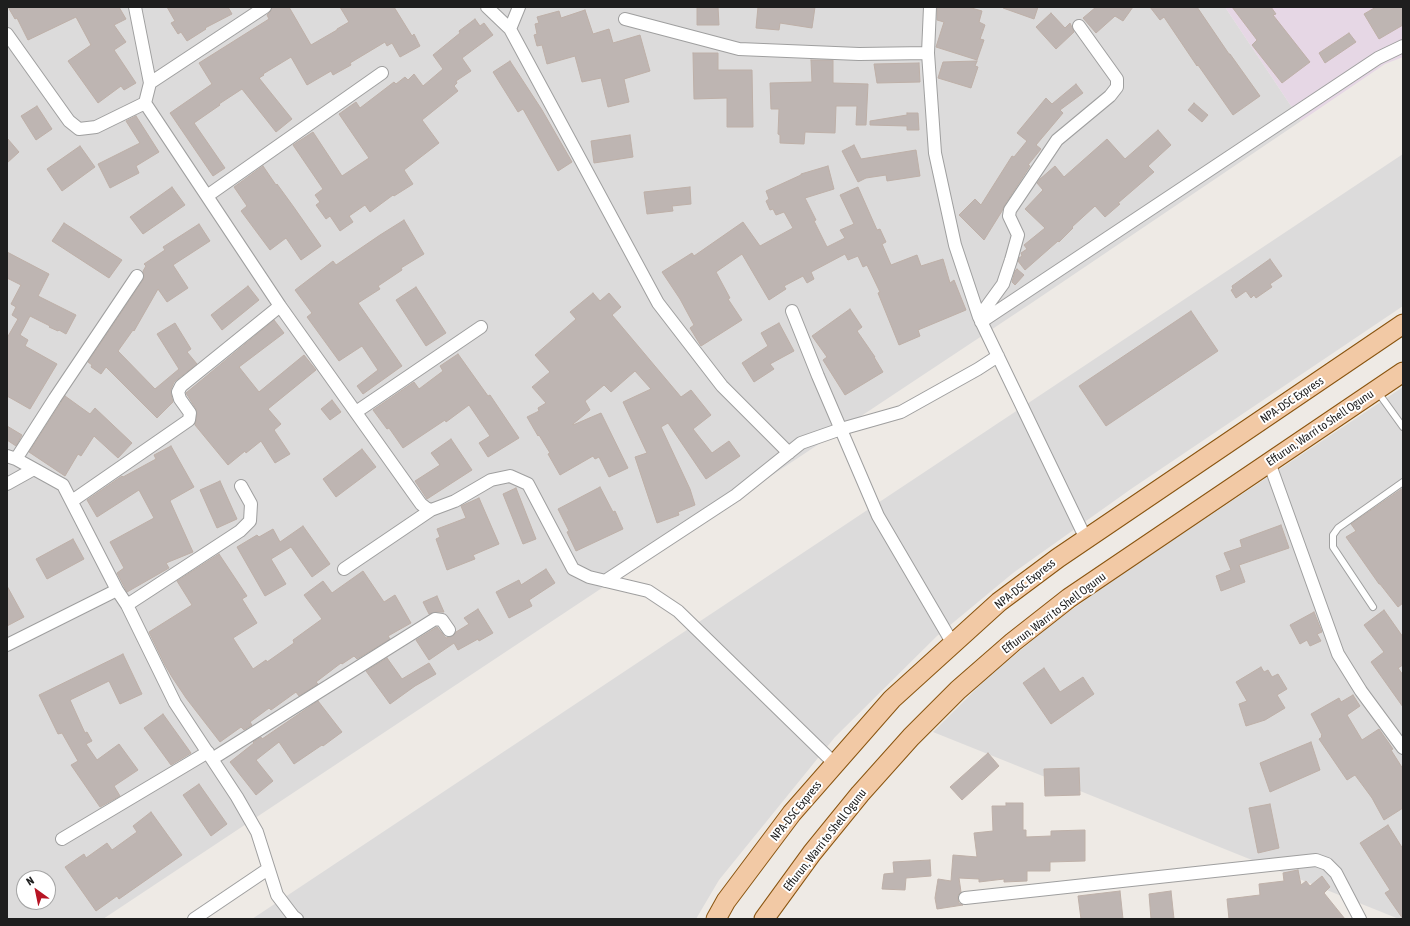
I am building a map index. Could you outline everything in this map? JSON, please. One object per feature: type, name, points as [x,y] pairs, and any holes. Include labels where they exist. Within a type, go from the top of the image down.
[{"type":"main road","name":"NPA-DSC Express","points":[[716,919],[726,901],[792,813],[892,698],[999,602],[1058,558],[1403,324]]},
{"type":"main road","name":"Effurun, Warri to Shell Ogunu","points":[[764,919],[812,853],[860,794],[911,737],[958,690],[1013,642],[1069,598],[1403,372]]},
{"type":"street","points":[[135,7],[150,83],[145,103],[280,306],[421,504],[431,510]]},
{"type":"street","points":[[150,83],[265,7]]},
{"type":"street","points":[[487,7],[510,29],[658,303],[722,386],[789,453]]},
{"type":"street","points":[[510,29],[519,7]]},
{"type":"street","points":[[930,7],[928,53],[935,153],[955,245],[980,319],[1086,539]]},
{"type":"street","points":[[626,19],[739,49],[859,54],[928,53]]},
{"type":"street","points":[[980,319],[1003,284],[1018,235],[1010,216],[1010,210],[1057,140],[1110,96],[1117,87],[1117,79],[1079,26]]},
{"type":"street","points":[[7,36],[70,121],[79,129],[96,127],[145,103]]},
{"type":"street","points":[[980,319],[1378,58],[1403,46]]},
{"type":"street","points":[[207,196],[382,73]]},
{"type":"street","points":[[137,276],[12,458],[63,485],[117,590],[127,605],[175,702],[237,797],[257,832],[277,895],[297,919]]},
{"type":"street","points":[[72,502],[189,420],[190,412],[180,399],[178,392],[181,386],[280,306]]},
{"type":"street","points":[[792,311],[878,516],[953,644]]},
{"type":"street","points":[[356,412],[481,327]]},
{"type":"street","points":[[605,581],[736,495],[802,443],[841,429],[902,412],[998,356]]},
{"type":"street","points":[[1269,462],[1338,654],[1361,690],[1403,748]]},
{"type":"street","points":[[7,484],[34,469]]},
{"type":"street","points":[[344,569],[431,510],[455,501],[490,480],[510,476],[528,484],[573,569],[589,577],[648,591],[678,611],[835,764]]},
{"type":"street","points":[[127,605],[240,531],[250,521],[251,504],[241,486]]},
{"type":"street","points":[[7,645],[117,590]]},
{"type":"street","points":[[62,839],[210,755],[435,619],[442,620],[449,630]]},
{"type":"street","points":[[965,898],[1316,860],[1327,864],[1336,873],[1360,919]]},
{"type":"street","points":[[194,919],[268,869]]},
{"type":"lane","points":[[1376,390],[1403,427]]},
{"type":"lane","points":[[1373,607],[1333,547],[1333,535],[1338,528],[1403,482]]},
{"type":"shaded area","points":[[7,7],[1225,7],[1301,121],[1033,302],[103,919],[7,919]]},
{"type":"shaded area","points":[[1225,7],[1403,7],[1403,57],[1385,64],[1301,121]]},
{"type":"shaded area","points":[[1403,154],[1403,306],[1131,489],[1013,573],[937,636],[835,737],[719,880],[696,919],[252,919]]},
{"type":"shaded area","points":[[1403,387],[1403,919],[1399,919],[933,732],[988,677],[1056,621],[1119,576]]},
{"type":"building","points":[[8,7],[119,7],[126,19],[114,25],[126,42],[114,50],[136,83],[124,90],[121,86],[98,103],[68,61],[91,45],[76,17],[28,40],[17,18],[15,19]]},
{"type":"building","points":[[167,7],[228,7],[232,14],[205,28],[206,29],[187,41],[181,32],[178,34],[171,23],[175,21]]},
{"type":"building","points":[[272,7],[289,7],[311,45],[349,22],[340,7],[394,7],[412,36],[414,34],[420,46],[400,57],[392,43],[387,46],[385,42],[350,63],[351,65],[333,75],[331,71],[307,85],[291,57],[263,74],[264,75],[259,78],[292,119],[276,132],[242,89],[219,104],[220,105],[194,123],[225,168],[213,176],[170,113],[212,84],[199,63],[269,19],[267,15],[271,11]]},
{"type":"building","points":[[697,7],[718,7],[719,25],[697,25]]},
{"type":"building","points":[[758,7],[815,7],[812,28],[780,23],[779,30],[756,28]]},
{"type":"building","points":[[937,7],[968,7],[982,11],[979,22],[985,25],[980,39],[984,40],[977,60],[936,47],[944,22],[937,20]]},
{"type":"building","points":[[1038,7],[1034,19],[1003,8]]},
{"type":"building","points":[[1096,7],[1133,7],[1123,21],[1115,16],[1096,33],[1083,18]]},
{"type":"building","points":[[1150,7],[1197,7],[1260,96],[1233,115],[1198,65],[1197,66],[1164,17],[1160,20]]},
{"type":"building","points":[[1232,7],[1271,7],[1276,14],[1273,15],[1310,62],[1282,83],[1252,45],[1257,40]]},
{"type":"building","points":[[1376,7],[1403,7],[1403,25],[1379,39],[1364,14]]},
{"type":"building","points":[[585,10],[593,34],[609,29],[613,43],[640,35],[650,71],[624,79],[629,102],[608,107],[601,78],[582,82],[575,56],[547,64],[542,45],[537,46],[534,35],[537,34],[535,24],[539,23],[537,17],[559,11],[561,18]]},
{"type":"building","points":[[1051,13],[1065,28],[1070,23],[1074,32],[1056,49],[1036,27]]},
{"type":"building","points":[[475,19],[480,26],[484,23],[493,35],[462,58],[471,71],[456,81],[457,83],[454,86],[458,91],[422,120],[439,143],[404,170],[413,184],[394,196],[393,195],[370,212],[365,205],[349,216],[353,222],[340,231],[330,216],[326,219],[316,205],[320,202],[315,195],[323,189],[293,145],[313,132],[342,176],[369,158],[339,114],[356,102],[360,108],[394,82],[396,84],[405,77],[408,80],[414,74],[423,86],[443,69],[433,55],[460,33],[459,31]]},
{"type":"building","points":[[1349,33],[1356,42],[1325,63],[1319,53]]},
{"type":"building","points":[[693,53],[718,53],[718,70],[752,70],[753,127],[727,127],[727,98],[694,99]]},
{"type":"building","points":[[811,60],[833,60],[833,83],[868,84],[866,125],[856,125],[857,106],[836,106],[835,133],[805,132],[804,144],[780,143],[780,135],[778,134],[779,109],[771,109],[770,83],[812,82]]},
{"type":"building","points":[[510,61],[542,110],[572,162],[558,171],[523,109],[518,112],[493,72]]},
{"type":"building","points":[[977,61],[975,66],[978,67],[971,88],[938,78],[943,62]]},
{"type":"building","points":[[919,63],[920,82],[877,83],[874,64]]},
{"type":"building","points":[[1076,84],[1083,93],[1060,110],[1063,113],[1036,145],[1041,149],[1028,165],[1030,166],[984,240],[959,215],[975,199],[981,205],[1012,156],[1014,157],[1027,141],[1017,133],[1046,98],[1052,104]]},
{"type":"building","points":[[1194,103],[1208,115],[1202,122],[1188,110]]},
{"type":"building","points":[[37,106],[52,129],[36,140],[21,116]]},
{"type":"building","points":[[907,113],[918,113],[919,130],[907,130],[907,126],[870,125],[870,121],[907,115]]},
{"type":"building","points":[[136,116],[159,152],[136,166],[139,173],[110,188],[98,164],[140,143],[126,121]]},
{"type":"building","points":[[1158,130],[1171,145],[1148,166],[1154,172],[1118,203],[1120,204],[1105,217],[1095,206],[1072,227],[1073,228],[1059,242],[1058,241],[1025,270],[1018,261],[1022,256],[1021,253],[1027,249],[1024,245],[1045,228],[1025,209],[1043,190],[1037,183],[1040,179],[1055,166],[1064,177],[1107,139],[1125,159]]},
{"type":"building","points":[[630,135],[633,157],[594,163],[591,141]]},
{"type":"building","points":[[7,138],[19,152],[7,163]]},
{"type":"building","points":[[854,145],[861,159],[916,150],[920,176],[887,181],[886,175],[866,178],[858,182],[842,151]]},
{"type":"building","points":[[80,146],[95,167],[62,191],[47,169]]},
{"type":"building","points":[[263,166],[321,246],[301,260],[286,238],[270,250],[241,211],[247,206],[234,187]]},
{"type":"building","points":[[828,166],[834,189],[805,198],[816,220],[814,221],[827,247],[845,238],[840,230],[854,224],[840,195],[858,187],[877,230],[880,229],[886,242],[882,244],[891,265],[917,255],[921,266],[943,259],[950,283],[954,280],[966,310],[918,330],[920,336],[899,345],[878,293],[880,292],[867,265],[863,267],[858,256],[848,260],[845,254],[811,272],[814,279],[807,283],[803,276],[784,286],[786,289],[769,300],[742,254],[716,272],[730,298],[728,299],[742,320],[701,346],[690,328],[694,325],[680,299],[662,272],[692,253],[694,256],[743,222],[760,246],[793,228],[784,212],[776,215],[773,209],[770,210],[766,201],[769,199],[766,191],[801,174]]},
{"type":"building","points":[[172,187],[185,205],[143,234],[130,217]]},
{"type":"building","points":[[690,187],[691,204],[672,206],[673,211],[647,214],[644,192]]},
{"type":"building","points":[[404,220],[424,254],[401,268],[402,270],[378,286],[380,289],[358,303],[402,366],[363,394],[357,386],[378,370],[362,346],[339,361],[307,317],[312,313],[295,290],[333,261],[336,265]]},
{"type":"building","points":[[64,223],[122,260],[109,278],[52,241]]},
{"type":"building","points":[[199,224],[210,241],[173,265],[188,288],[167,302],[158,289],[134,331],[133,330],[118,351],[155,389],[179,369],[157,334],[175,323],[191,349],[187,352],[197,364],[174,382],[171,389],[173,402],[157,418],[106,367],[101,374],[91,367],[92,365],[88,362],[143,280],[143,271],[146,266],[144,264],[165,250],[163,247]]},
{"type":"building","points":[[7,252],[49,274],[38,296],[76,315],[66,334],[49,327],[50,326],[30,316],[20,335],[28,340],[25,346],[57,364],[30,409],[7,396],[7,338],[18,319],[12,315],[16,307],[11,304],[21,285],[7,278]]},
{"type":"building","points":[[1270,259],[1282,276],[1270,284],[1272,287],[1256,298],[1254,295],[1251,298],[1246,291],[1236,298],[1231,290],[1233,289],[1232,286]]},
{"type":"building","points":[[1017,269],[1024,275],[1015,285],[1012,282]]},
{"type":"building","points":[[248,286],[259,300],[222,330],[211,315]]},
{"type":"building","points":[[416,287],[446,333],[426,346],[396,300]]},
{"type":"building","points":[[593,293],[600,301],[609,293],[621,307],[612,315],[681,397],[691,390],[711,415],[693,429],[712,453],[729,441],[740,456],[706,479],[668,423],[661,427],[690,489],[695,505],[678,512],[679,515],[657,523],[635,457],[647,453],[623,402],[651,389],[635,371],[611,392],[604,385],[585,401],[590,410],[573,424],[601,413],[628,468],[609,477],[599,457],[595,459],[593,456],[560,475],[548,454],[550,453],[527,417],[539,411],[538,408],[546,403],[532,387],[550,372],[535,355],[576,319],[570,312]]},
{"type":"building","points":[[850,309],[862,327],[857,331],[875,357],[883,372],[845,395],[823,360],[827,357],[812,336]]},
{"type":"building","points":[[1191,311],[1218,351],[1106,426],[1079,386]]},
{"type":"building","points":[[274,320],[284,333],[239,367],[259,392],[304,355],[316,370],[268,409],[281,424],[274,430],[290,454],[275,463],[261,441],[246,453],[245,451],[228,465],[195,425],[197,414],[196,409],[186,393]]},
{"type":"building","points":[[779,323],[794,351],[770,364],[774,369],[754,382],[742,363],[768,346],[761,333]]},
{"type":"building","points":[[458,354],[488,396],[490,395],[519,438],[488,457],[479,443],[490,436],[469,405],[446,422],[445,420],[403,448],[389,428],[387,429],[373,410],[414,382],[419,389],[443,371],[440,366]]},
{"type":"building","points":[[65,396],[90,414],[95,408],[132,443],[118,458],[94,436],[81,456],[78,454],[65,476],[29,452]]},
{"type":"building","points":[[332,400],[341,412],[330,420],[321,409]]},
{"type":"building","points":[[7,426],[22,435],[16,446],[7,440]]},
{"type":"building","points":[[451,439],[472,470],[427,499],[415,481],[440,465],[431,453]]},
{"type":"building","points":[[171,446],[194,487],[170,501],[193,552],[166,563],[169,568],[127,592],[117,573],[124,568],[110,542],[154,518],[139,490],[97,517],[87,500],[122,476],[123,477],[156,459],[154,455]]},
{"type":"building","points":[[362,449],[376,467],[336,497],[323,479]]},
{"type":"building","points":[[220,481],[237,519],[217,528],[200,490]]},
{"type":"building","points":[[600,487],[613,512],[615,511],[623,529],[576,551],[567,532],[569,531],[558,509]]},
{"type":"building","points":[[516,488],[536,539],[523,544],[503,494]]},
{"type":"building","points":[[1403,488],[1403,603],[1398,607],[1379,584],[1346,537],[1356,531],[1351,524]]},
{"type":"building","points":[[479,498],[499,544],[473,555],[475,559],[447,570],[436,539],[440,537],[437,529],[466,518],[461,506]]},
{"type":"building","points":[[1281,525],[1289,548],[1239,565],[1245,582],[1221,591],[1216,576],[1231,570],[1224,553],[1242,547],[1240,540]]},
{"type":"building","points":[[303,526],[330,564],[312,577],[291,547],[271,559],[286,584],[265,596],[237,547],[257,535],[259,537],[273,529],[280,542]]},
{"type":"building","points":[[73,539],[84,559],[47,579],[36,559]]},
{"type":"building","points":[[219,554],[247,596],[242,599],[257,623],[233,638],[253,669],[266,660],[267,662],[294,643],[293,640],[322,619],[304,595],[323,581],[332,593],[363,571],[384,602],[395,595],[411,623],[388,636],[390,639],[357,659],[354,656],[342,664],[341,663],[316,682],[318,684],[299,696],[296,692],[271,710],[269,708],[250,722],[252,725],[244,730],[241,727],[220,742],[186,698],[172,677],[149,632],[192,605],[177,581]]},
{"type":"building","points":[[546,569],[555,583],[529,600],[532,606],[509,618],[496,592],[519,580],[521,585]]},
{"type":"building","points":[[7,586],[24,617],[7,626]]},
{"type":"building","points":[[437,596],[444,612],[429,614],[423,602]]},
{"type":"building","points":[[478,609],[493,633],[458,650],[454,643],[429,660],[416,640],[437,627],[446,638],[453,636],[456,632],[469,624],[464,618]]},
{"type":"building","points":[[1384,610],[1403,637],[1403,665],[1398,668],[1403,675],[1403,707],[1371,662],[1384,652],[1364,625]]},
{"type":"building","points":[[1314,612],[1322,632],[1317,634],[1321,641],[1310,646],[1307,640],[1300,644],[1290,625]]},
{"type":"building","points":[[123,654],[142,694],[120,704],[109,681],[70,700],[85,733],[87,732],[92,741],[86,744],[97,760],[119,744],[138,770],[114,786],[120,796],[100,807],[71,765],[78,761],[62,733],[58,734],[39,695]]},
{"type":"building","points":[[387,658],[402,679],[429,663],[436,674],[415,686],[390,704],[366,671]]},
{"type":"building","points":[[1261,667],[1264,672],[1268,670],[1272,677],[1278,674],[1287,689],[1277,695],[1285,708],[1265,720],[1246,726],[1239,704],[1247,701],[1236,682]]},
{"type":"building","points":[[1044,668],[1060,692],[1083,677],[1094,694],[1051,724],[1023,683]]},
{"type":"building","points":[[1353,695],[1360,706],[1347,715],[1362,740],[1379,729],[1393,749],[1391,750],[1403,769],[1403,808],[1384,820],[1372,798],[1355,775],[1347,780],[1319,739],[1322,735],[1311,714],[1339,698],[1341,702]]},
{"type":"building","points":[[318,701],[342,732],[294,764],[279,742],[256,760],[273,781],[256,795],[230,762],[254,743],[253,742],[261,737],[262,739]]},
{"type":"building","points":[[163,714],[191,753],[171,765],[144,728]]},
{"type":"building","points":[[1311,742],[1320,770],[1270,792],[1260,763]]},
{"type":"building","points":[[988,753],[999,766],[962,800],[950,787]]},
{"type":"building","points":[[1079,768],[1080,795],[1045,796],[1044,769]]},
{"type":"building","points":[[199,784],[227,824],[211,836],[183,795]]},
{"type":"building","points":[[1006,803],[1023,803],[1023,830],[1026,830],[1026,837],[1051,836],[1051,831],[1085,830],[1085,861],[1050,862],[1050,871],[1027,871],[1027,881],[1004,882],[1004,879],[979,882],[979,879],[959,878],[961,892],[958,895],[958,899],[959,903],[963,905],[937,909],[935,898],[938,879],[951,881],[953,855],[977,857],[974,833],[993,831],[992,806],[1006,806]]},
{"type":"building","points":[[1270,804],[1279,848],[1258,853],[1249,808]]},
{"type":"building","points":[[151,812],[182,855],[119,899],[117,896],[96,911],[65,867],[84,854],[86,858],[107,843],[112,850],[137,832],[133,826]]},
{"type":"building","points":[[1388,825],[1403,849],[1403,919],[1385,893],[1390,890],[1360,843]]},
{"type":"building","points":[[930,860],[931,876],[906,878],[905,890],[882,889],[884,874],[894,873],[893,862]]},
{"type":"building","points":[[1298,870],[1301,885],[1306,881],[1310,886],[1322,876],[1330,887],[1324,893],[1345,919],[1229,919],[1227,899],[1260,895],[1259,884],[1284,881],[1283,873]]},
{"type":"building","points":[[1120,891],[1123,919],[1081,919],[1078,896]]},
{"type":"building","points":[[1171,891],[1174,919],[1151,919],[1149,894]]}]
